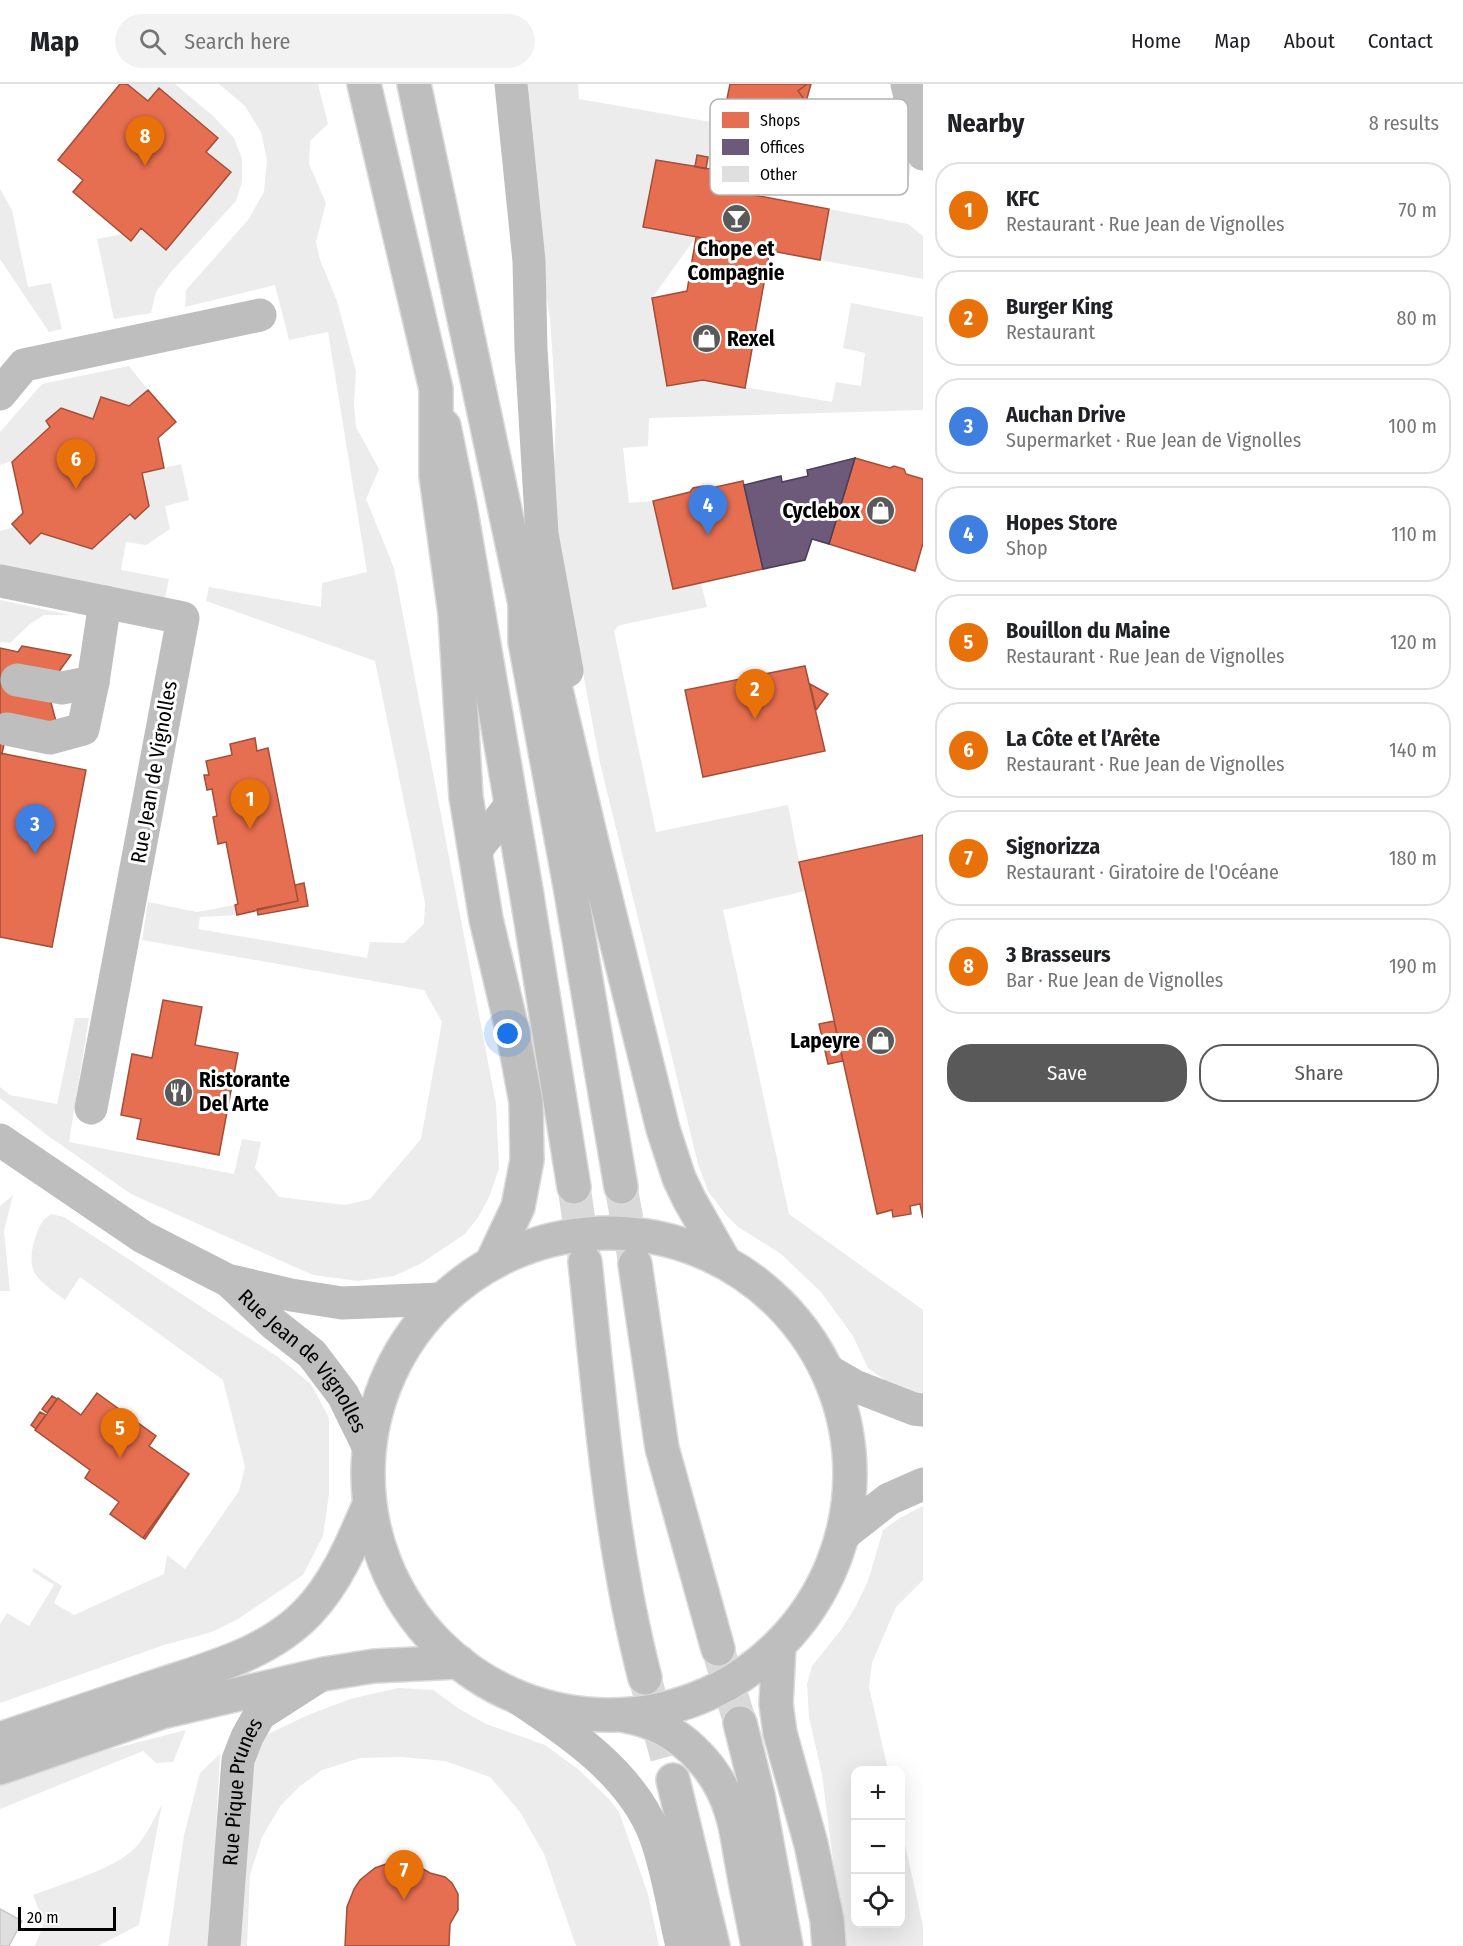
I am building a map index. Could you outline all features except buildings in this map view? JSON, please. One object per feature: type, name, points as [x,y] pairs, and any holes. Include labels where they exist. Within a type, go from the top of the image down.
[{"type":"main road","points":[[364,84],[436,389],[460,505],[574,1187]]},
{"type":"main road","points":[[414,84],[525,604],[525,642],[570,886],[621,1187]]},
{"type":"main road","points":[[511,84],[529,261],[531,349],[542,534],[558,631],[581,741],[594,851]]},
{"type":"main road","points":[[907,84],[923,154]]},
{"type":"main road","points":[[0,394],[24,365],[260,315]]},
{"type":"main road","points":[[436,389],[436,476],[455,614],[466,797],[486,920],[513,1033],[526,1102],[527,1160],[518,1207],[492,1262]]},
{"type":"main road","name":"Rue Jean de Vignolles","points":[[0,581],[183,618],[91,1108]]},
{"type":"main road","points":[[7,729],[50,738],[83,729],[93,682],[105,602]]},
{"type":"main road","points":[[525,604],[543,635],[663,1129],[684,1188],[724,1261]]},
{"type":"main road","points":[[16,681],[62,688],[93,682]]},
{"type":"main road","points":[[475,851],[511,805]]},
{"type":"main road","name":"Rue Jean de Vignolles","points":[[0,1140],[143,1237],[227,1280],[291,1295],[342,1303],[442,1299]]},
{"type":"main road","points":[[612,1715],[644,1713],[706,1695],[741,1675],[779,1646],[817,1597],[830,1571],[843,1535],[850,1493],[849,1449],[840,1405],[827,1370],[805,1333],[787,1311],[766,1291],[724,1261],[696,1248],[640,1235],[614,1233],[561,1238],[513,1252],[492,1262],[442,1299],[411,1336],[383,1388],[369,1448],[369,1505],[382,1555],[399,1592],[415,1618],[459,1662],[480,1678],[521,1700],[574,1737],[625,1786],[654,1832],[662,1857],[682,1946]]},
{"type":"main road","points":[[585,1262],[608,1475],[632,1628],[645,1678]]},
{"type":"main road","points":[[634,1264],[662,1448],[718,1648]]},
{"type":"main road","name":"Rue Jean de Vignolles","points":[[227,1280],[274,1324],[312,1354],[343,1395],[369,1448]]},
{"type":"main road","points":[[827,1370],[855,1386],[914,1410],[923,1410]]},
{"type":"main road","points":[[843,1535],[889,1499],[923,1484]]},
{"type":"main road","points":[[0,1739],[259,1649],[286,1632],[316,1603],[346,1559],[369,1505]]},
{"type":"main road","points":[[779,1646],[776,1704],[780,1733],[811,1844],[829,1946]]},
{"type":"main road","points":[[0,1768],[162,1712],[324,1674],[374,1666],[459,1662]]},
{"type":"main road","name":"Rue Pique Prunes","points":[[224,1946],[238,1760],[247,1737],[260,1714],[324,1674]]},
{"type":"main road","points":[[521,1700],[560,1711],[612,1715],[656,1724],[686,1744],[709,1766],[723,1790],[732,1815],[758,1946]]},
{"type":"main road","points":[[740,1723],[758,1796],[786,1946]]},
{"type":"main road","points":[[673,1780],[713,1946]]},
{"type":"shaded area","points":[[120,84],[175,84],[213,116],[234,138],[242,159],[242,182],[236,201],[171,272],[156,292],[151,313],[114,319],[97,239],[123,234],[73,192],[82,180],[58,160]]},
{"type":"shaded area","points":[[219,84],[318,84],[328,124],[310,141],[309,164],[326,203],[316,242],[320,260],[337,301],[356,372],[354,404],[356,427],[379,469],[366,499],[394,568],[496,1104],[499,1168],[490,1195],[479,1216],[465,1234],[420,1264],[394,1276],[358,1281],[313,1275],[131,1194],[47,1135],[0,1098],[0,1087],[10,1095],[57,1104],[75,1018],[89,1018],[69,1142],[234,1174],[242,1139],[261,1142],[255,1168],[279,1197],[345,1205],[370,1199],[421,1139],[442,1022],[424,990],[142,940],[148,902],[197,912],[235,905],[237,915],[200,917],[198,929],[367,958],[370,942],[404,943],[424,924],[425,903],[375,661],[206,601],[209,587],[321,607],[322,583],[367,572],[328,332],[289,340],[275,285],[185,307],[186,290],[248,220],[264,192],[267,160],[261,132],[245,106]]},
{"type":"shaded area","points":[[517,84],[578,84],[579,99],[710,122],[710,169],[656,160],[644,227],[696,237],[652,298],[667,386],[703,380],[832,402],[836,382],[861,386],[865,353],[843,348],[851,303],[923,317],[923,410],[649,418],[648,446],[623,448],[629,503],[653,501],[673,589],[701,583],[707,607],[625,624],[618,626],[614,631],[656,832],[788,805],[805,891],[723,910],[789,1214],[923,1310],[923,1397],[893,1386],[868,1368],[853,1336],[821,1292],[781,1254],[738,1227],[726,1215],[708,1191],[698,1164],[600,763],[553,513],[556,406],[550,318],[530,204]]},
{"type":"shaded area","points":[[908,152],[911,165],[908,185]]},
{"type":"shaded area","points":[[0,189],[12,210],[28,287],[51,283],[62,329],[49,332],[0,259]]},
{"type":"shaded area","points":[[829,209],[908,224],[923,236],[923,279],[820,260]]},
{"type":"shaded area","points":[[129,366],[148,390],[129,406],[101,397],[93,419],[61,409],[43,434],[27,450],[0,465],[0,432],[42,384]]},
{"type":"shaded area","points":[[181,464],[189,500],[165,506],[170,529],[146,545],[126,542],[121,570],[169,579],[165,598],[0,565],[0,531],[14,527],[30,543],[41,533],[92,549],[130,514],[135,519],[149,506],[142,473]]},
{"type":"shaded area","points":[[0,600],[71,615],[44,615],[30,624],[10,643],[0,642]]},
{"type":"shaded area","points":[[13,1195],[4,1231],[10,1291],[0,1291],[0,1206]]},
{"type":"shaded area","points":[[51,1214],[64,1217],[278,1357],[311,1384],[329,1418],[329,1494],[323,1536],[303,1575],[238,1619],[212,1632],[164,1645],[0,1703],[0,1624],[7,1613],[29,1626],[54,1585],[32,1571],[34,1568],[62,1586],[54,1603],[74,1615],[164,1574],[167,1555],[185,1569],[239,1491],[245,1467],[223,1380],[80,1277],[65,1300],[37,1277],[32,1263],[34,1242],[38,1229]]},
{"type":"shaded area","points":[[923,1506],[923,1580],[896,1607],[872,1663],[869,1687],[887,1766],[851,1766],[851,1928],[905,1928],[905,1844],[923,1926],[923,1946],[844,1946],[822,1775],[809,1717],[807,1684],[812,1666],[841,1630],[856,1606],[868,1581],[883,1530]]},
{"type":"shaded area","points":[[398,1688],[433,1690],[486,1724],[545,1745],[578,1769],[608,1798],[619,1812],[648,1894],[659,1946],[576,1946],[544,1854],[520,1812],[490,1777],[445,1761],[402,1757],[360,1758],[322,1770],[299,1787],[281,1805],[262,1837],[250,1875],[247,1946],[236,1945],[249,1776],[256,1754],[268,1734],[350,1699]]},
{"type":"shaded area","points":[[186,1730],[173,1762],[156,1763],[143,1751],[0,1809],[0,1786],[104,1751]]},
{"type":"shaded area","points":[[220,1754],[210,1946],[168,1946],[184,1835],[200,1773]]},
{"type":"shaded area","points":[[162,1804],[139,1925],[98,1946],[35,1946],[44,1923],[33,1895],[101,1869],[126,1856],[143,1838]]},
{"type":"tunnel","points":[[574,1187],[585,1262]]},
{"type":"tunnel","points":[[621,1187],[635,1264]]},
{"type":"tunnel","points":[[718,1649],[740,1723]]},
{"type":"tunnel","points":[[645,1678],[673,1780]]},
{"type":"place","name":"3 Brasseurs","points":[[145,166]]},
{"type":"place","name":"Chope et Compagnie","points":[[736,218]]},
{"type":"place","name":"Rexel","points":[[706,339]]},
{"type":"place","name":"La Côte et l’Arête","points":[[76,489]]},
{"type":"place","name":"Cyclebox","points":[[881,511]]},
{"type":"place","name":"Hopes Store","points":[[708,535]]},
{"type":"place","name":"Burger King","points":[[755,719]]},
{"type":"place","name":"KFC","points":[[250,829]]},
{"type":"place","name":"Auchan Drive","points":[[35,854]]},
{"type":"place","name":"Lapeyre","points":[[881,1041]]},
{"type":"place","name":"Ristorante Del Arte","points":[[178,1092]]},
{"type":"place","name":"Bouillon du Maine","points":[[120,1458]]},
{"type":"place","name":"Signorizza","points":[[404,1900]]}]
